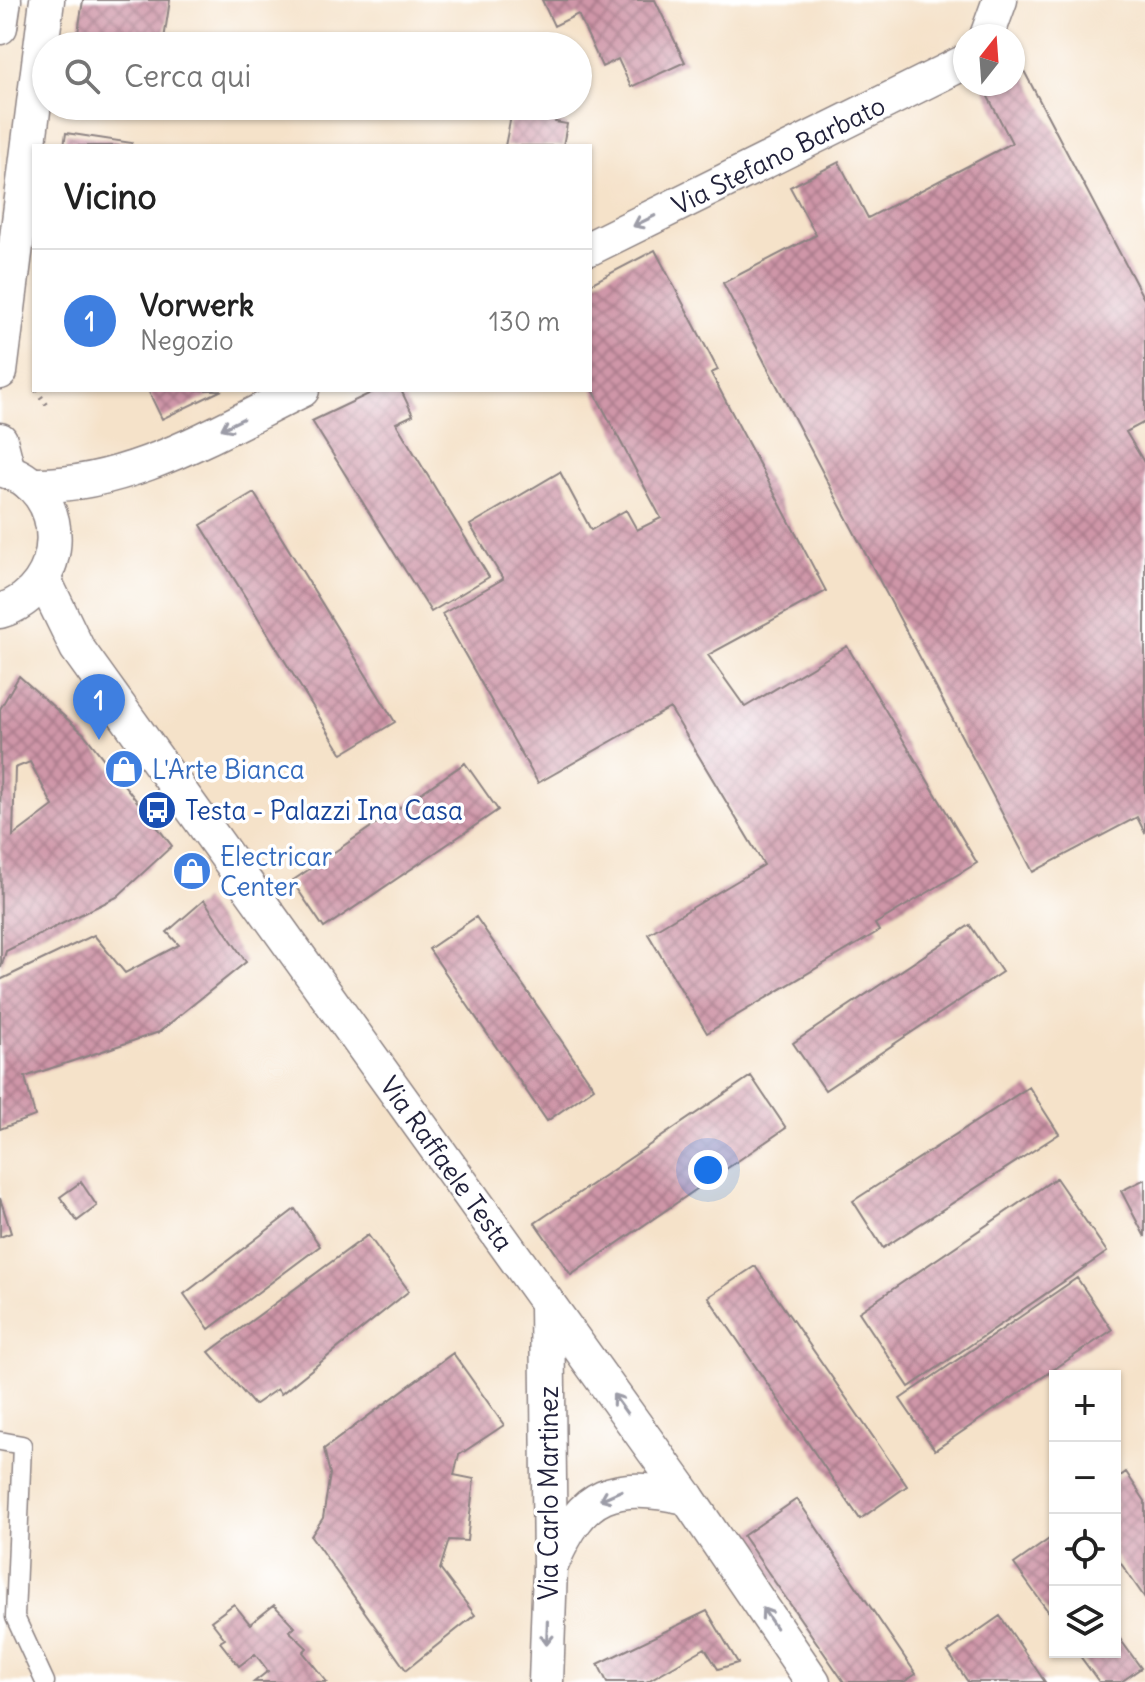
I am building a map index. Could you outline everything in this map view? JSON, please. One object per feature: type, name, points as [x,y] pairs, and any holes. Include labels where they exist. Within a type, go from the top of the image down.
[{"type":"street","points":[[0,27],[4,0]]},
{"type":"street","points":[[43,32],[47,0]]},
{"type":"street","name":"Via Stefano Barbato","points":[[592,247],[953,68]]},
{"type":"street","points":[[0,372],[32,119]]},
{"type":"street","points":[[10,466],[86,480],[169,456],[298,392]]},
{"type":"street","points":[[6,610],[34,593],[44,580],[54,556],[55,538],[46,505],[10,466]]},
{"type":"street","name":"Via Raffaele Testa","points":[[44,580],[77,648],[687,1497],[813,1682]]},
{"type":"street","name":"Via Raffaele Testa","points":[[6,610],[51,626],[77,648]]},
{"type":"street","name":"Via Carlo Martinez","points":[[546,1682],[550,1568],[547,1304]]},
{"type":"street","points":[[550,1568],[566,1532],[589,1506],[613,1491],[633,1488],[687,1497]]},
{"type":"lane","points":[[0,1441],[22,1445],[15,1617],[45,1682]]},
{"type":"path","points":[[37,392],[49,408]]},
{"type":"building","points":[[83,0],[170,0],[165,32],[78,32]]},
{"type":"building","points":[[542,0],[655,0],[685,62],[631,87],[618,59],[602,67],[592,45],[592,32],[586,32],[578,14],[554,26]]},
{"type":"building","points":[[1025,73],[1145,301],[1145,422],[1126,432],[1145,464],[1145,833],[1137,817],[1033,872],[723,283],[816,235],[790,187],[839,162],[868,218],[1012,143],[988,96],[1025,96]]},
{"type":"building","points":[[510,120],[555,120],[567,124],[563,144],[505,144]]},
{"type":"building","points":[[66,133],[132,143],[132,144],[64,144]]},
{"type":"building","points":[[655,250],[718,370],[711,373],[826,591],[708,655],[745,707],[847,646],[977,863],[875,924],[879,931],[707,1033],[648,934],[764,865],[670,708],[538,783],[442,614],[503,579],[470,525],[560,472],[591,530],[626,510],[637,530],[661,518],[592,388],[592,283]]},
{"type":"building","points":[[149,392],[218,392],[162,419]]},
{"type":"building","points":[[373,392],[402,392],[413,415],[396,423],[489,577],[431,612],[312,421]]},
{"type":"building","points":[[254,493],[395,722],[342,754],[201,525]]},
{"type":"building","points":[[19,676],[84,734],[172,846],[117,897],[6,951],[1,968],[0,709]],"holes":[[[30,762],[53,806],[13,836],[15,768]]]},
{"type":"building","points":[[465,763],[498,810],[324,928],[292,881]]},
{"type":"building","points":[[204,900],[246,962],[159,1032],[25,1077],[35,1116],[0,1129],[0,980],[94,935],[125,973],[179,945],[167,932]]},
{"type":"building","points":[[476,917],[594,1088],[547,1121],[429,949]]},
{"type":"building","points":[[970,925],[1002,972],[825,1090],[793,1043]]},
{"type":"building","points":[[751,1076],[786,1128],[571,1275],[535,1223]]},
{"type":"building","points":[[1029,1087],[1059,1134],[883,1248],[853,1201]]},
{"type":"building","points":[[1056,1178],[1107,1252],[909,1387],[859,1312]]},
{"type":"building","points":[[1145,1179],[1145,1237],[1121,1191]]},
{"type":"building","points":[[81,1182],[97,1206],[77,1221],[60,1197]]},
{"type":"building","points":[[0,1198],[11,1233],[0,1237]]},
{"type":"building","points":[[295,1209],[320,1246],[209,1329],[184,1294]]},
{"type":"building","points":[[368,1235],[409,1291],[281,1394],[277,1389],[254,1405],[209,1352]]},
{"type":"building","points":[[755,1266],[907,1486],[860,1519],[708,1297]]},
{"type":"building","points":[[1077,1278],[1112,1330],[935,1450],[900,1399]]},
{"type":"building","points":[[453,1353],[504,1425],[459,1455],[454,1475],[474,1479],[467,1541],[449,1540],[440,1569],[475,1615],[406,1670],[311,1536],[323,1518],[330,1474],[324,1449]]},
{"type":"building","points":[[1126,1472],[1145,1501],[1145,1598],[1121,1564],[1121,1476]]},
{"type":"building","points":[[797,1499],[916,1674],[904,1682],[844,1682],[743,1536]]},
{"type":"building","points":[[1049,1539],[1049,1613],[1014,1564]]},
{"type":"building","points":[[234,1604],[250,1624],[274,1605],[295,1627],[289,1631],[307,1648],[303,1652],[327,1682],[254,1682],[268,1671],[255,1654],[239,1666],[220,1642],[225,1639],[211,1621]]},
{"type":"building","points":[[707,1611],[738,1663],[718,1669],[705,1648],[646,1682],[607,1682],[598,1664]]},
{"type":"building","points":[[1000,1616],[1045,1682],[968,1682],[948,1652]]},
{"type":"building","points":[[1121,1640],[1141,1668],[1121,1682],[1099,1682],[1081,1658],[1121,1658]]},
{"type":"place","name":"Vorwerk","points":[[99,740]]},
{"type":"place","name":"L'Arte Bianca","points":[[124,769]]},
{"type":"place","name":"Testa - Palazzi Ina Casa","points":[[157,810]]},
{"type":"place","name":"Electricar Center","points":[[192,871]]}]
